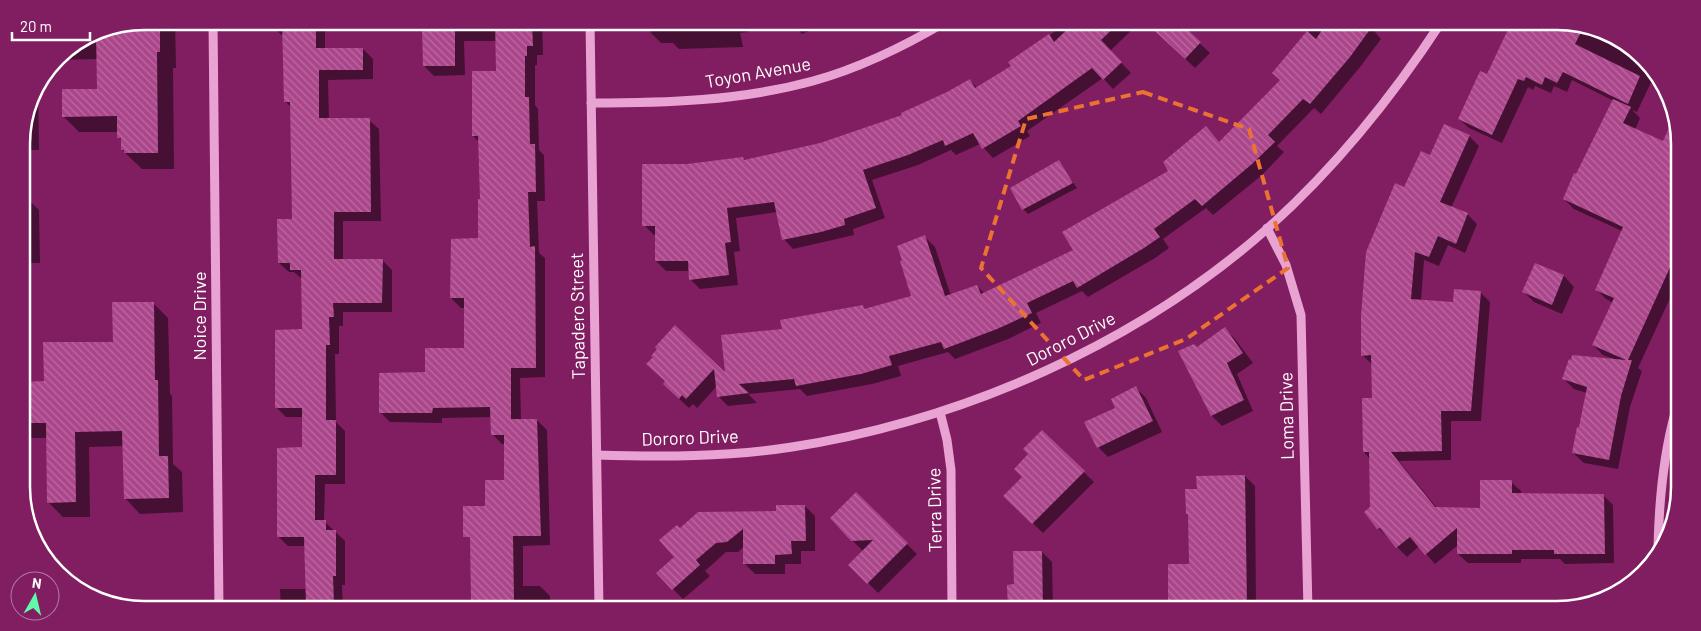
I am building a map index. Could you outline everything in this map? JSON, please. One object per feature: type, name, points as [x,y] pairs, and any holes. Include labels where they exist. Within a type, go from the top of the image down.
[{"type":"street","name":"Noice Drive","points":[[213,30],[219,601]]},
{"type":"street","name":"Tapadero Street","points":[[590,30],[599,601]]},
{"type":"street","name":"Toyon Avenue","points":[[591,103],[651,103],[700,100],[779,89],[814,81],[850,69],[930,30]]},
{"type":"street","name":"Dororo Drive","points":[[597,455],[673,456],[732,453],[789,447],[871,431],[940,412],[1037,376],[1107,340],[1174,299],[1222,265],[1267,228],[1301,197],[1359,133],[1390,96],[1436,30]]},
{"type":"street","name":"Loma Drive","points":[[1267,228],[1286,265],[1301,315],[1308,601]]},
{"type":"street","name":"Terra Drive","points":[[940,412],[947,440],[951,470],[952,601]]},
{"type":"street","points":[[1659,538],[1662,480],[1671,430]]},
{"type":"highlighted area","points":[[1143,92],[1249,129],[1288,268],[1186,339],[1084,380],[981,268],[1026,119]]},
{"type":"building","points":[[160,30],[160,52],[157,52],[158,153],[124,153],[124,150],[121,150],[121,138],[117,138],[117,116],[62,117],[62,89],[97,89],[96,41],[122,32]]},
{"type":"building","points":[[282,30],[316,30],[316,48],[363,48],[363,70],[319,70],[319,118],[370,118],[371,212],[334,212],[334,259],[383,259],[382,303],[333,303],[334,317],[329,317],[330,345],[326,345],[326,420],[336,420],[336,475],[315,475],[315,520],[326,520],[326,530],[336,530],[336,576],[333,576],[334,601],[306,601],[304,537],[277,537],[277,448],[302,447],[302,408],[275,408],[275,330],[302,329],[301,270],[290,270],[290,263],[278,263],[277,219],[292,219],[290,102],[284,102]]},
{"type":"building","points":[[422,30],[455,30],[455,66],[423,66]]},
{"type":"building","points":[[495,30],[532,30],[533,46],[527,46],[527,56],[525,56],[525,97],[529,97],[530,144],[535,144],[536,192],[528,192],[530,247],[535,246],[536,368],[511,368],[511,419],[537,419],[541,536],[513,536],[514,601],[471,601],[470,537],[463,537],[463,506],[485,506],[485,480],[504,480],[504,435],[491,435],[490,407],[433,408],[432,413],[379,413],[379,373],[425,372],[425,348],[464,348],[464,298],[450,298],[451,239],[478,238],[478,199],[480,199],[478,136],[472,136],[472,71],[496,71]]},
{"type":"building","points":[[1067,30],[1112,30],[1101,40],[1122,62],[1103,80],[1092,68],[1018,121],[1021,126],[982,149],[973,133],[945,146],[943,140],[908,155],[863,170],[876,208],[844,219],[845,225],[782,240],[774,202],[727,208],[731,242],[725,243],[729,275],[689,280],[688,261],[655,261],[655,226],[642,226],[642,164],[687,164],[743,157],[744,160],[820,143],[902,115],[901,113],[970,79],[975,88],[1011,66],[1008,62],[1049,34],[1054,42]]},
{"type":"building","points":[[1154,30],[1188,30],[1201,42],[1185,59]]},
{"type":"building","points":[[1322,30],[1370,30],[1350,57],[1310,104],[1303,99],[1268,135],[1275,142],[1202,206],[1195,199],[1154,229],[1160,237],[1077,288],[1073,281],[1027,303],[1032,313],[997,329],[944,349],[941,342],[889,356],[892,365],[861,374],[796,386],[794,379],[739,384],[749,393],[717,397],[714,369],[686,399],[682,395],[679,399],[663,384],[665,381],[646,364],[653,357],[651,356],[657,349],[655,347],[675,325],[725,372],[721,335],[782,329],[780,320],[863,305],[864,309],[911,296],[897,246],[925,235],[945,296],[977,285],[981,294],[1073,250],[1062,232],[1168,171],[1163,162],[1206,126],[1219,142],[1280,80],[1272,73],[1307,31],[1316,39]]},
{"type":"building","points":[[1508,30],[1564,30],[1581,32],[1575,44],[1640,76],[1628,104],[1563,72],[1557,83],[1545,77],[1542,85],[1526,77],[1524,81],[1518,79],[1492,135],[1458,119],[1480,71],[1487,74]]},
{"type":"building","points":[[1613,99],[1631,107],[1623,123],[1663,141],[1670,127],[1671,265],[1628,360],[1632,360],[1621,396],[1609,460],[1572,453],[1587,387],[1562,379],[1572,355],[1626,360],[1592,345],[1614,298],[1595,290],[1623,227],[1563,199],[1574,173],[1576,174]]},
{"type":"building","points":[[1444,124],[1470,135],[1440,202],[1468,213],[1456,244],[1438,236],[1429,257],[1415,252],[1411,299],[1453,302],[1454,289],[1481,291],[1471,411],[1441,411],[1442,451],[1391,452],[1435,507],[1480,508],[1480,480],[1512,480],[1512,493],[1604,494],[1605,554],[1554,554],[1554,550],[1512,550],[1512,554],[1457,554],[1457,528],[1425,555],[1410,537],[1396,548],[1380,528],[1377,529],[1364,512],[1370,507],[1369,452],[1363,452],[1362,398],[1372,398],[1371,355],[1361,356],[1361,316],[1366,252],[1395,183],[1404,187],[1421,151],[1430,155]]},
{"type":"building","points":[[1059,160],[1073,183],[1022,210],[1010,188]]},
{"type":"building","points":[[1535,263],[1564,275],[1552,305],[1522,292]]},
{"type":"building","points":[[112,302],[154,302],[155,380],[158,380],[159,456],[168,456],[169,498],[124,499],[122,431],[75,432],[76,502],[47,503],[46,423],[30,423],[30,382],[44,381],[43,342],[113,342]]},
{"type":"building","points":[[1225,327],[1243,353],[1227,363],[1244,400],[1211,416],[1178,351],[1194,344],[1197,347]]},
{"type":"building","points":[[1136,386],[1153,421],[1097,448],[1084,422],[1115,408],[1111,399]]},
{"type":"building","points":[[1042,430],[1085,471],[1032,524],[1003,496],[1022,477],[1014,469],[1028,454],[1023,449]]},
{"type":"building","points":[[1245,475],[1247,601],[1168,601],[1168,564],[1189,564],[1188,514],[1186,514],[1185,489],[1197,489],[1196,476]]},
{"type":"building","points":[[856,492],[908,543],[867,584],[848,565],[873,540],[851,541],[830,518]]},
{"type":"building","points":[[776,505],[805,505],[806,541],[791,541],[792,554],[775,555],[775,564],[743,564],[743,529],[727,542],[716,543],[696,560],[700,565],[672,590],[656,573],[674,557],[659,540],[677,525],[680,528],[698,512],[776,511]]},
{"type":"building","points":[[1013,551],[1042,551],[1043,601],[1008,601],[1007,585],[1014,584]]}]
